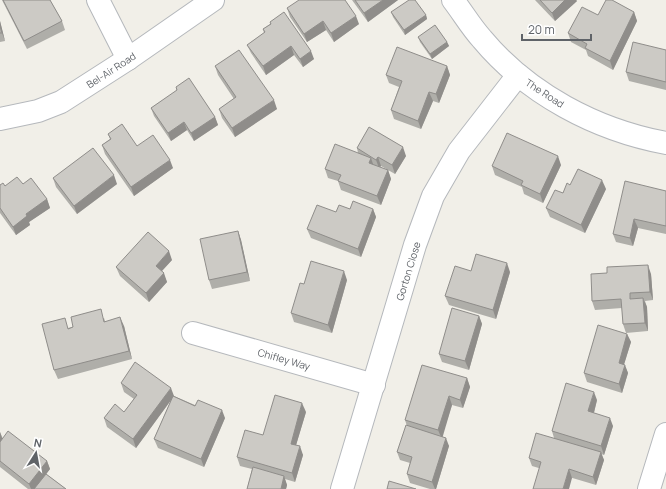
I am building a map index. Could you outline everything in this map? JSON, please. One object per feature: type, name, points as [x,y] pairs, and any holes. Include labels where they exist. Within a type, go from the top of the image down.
[{"type":"street","points":[[98,0],[128,59]]},
{"type":"street","name":"Bel-Air Road","points":[[0,120],[51,107],[128,59],[213,0]]},
{"type":"street","name":"The Road","points":[[453,0],[482,40],[518,75],[545,96],[591,120],[648,140],[666,143]]},
{"type":"street","name":"Gorton Close","points":[[342,489],[415,245],[434,196],[459,151],[518,75]]},
{"type":"street","name":"Chifley Way","points":[[193,333],[374,385]]},
{"type":"street","points":[[649,489],[666,434]]},
{"type":"building","points":[[3,0],[50,0],[62,21],[24,41]]},
{"type":"building","points":[[299,0],[345,0],[356,16],[331,33],[323,21],[304,34],[287,8]]},
{"type":"building","points":[[355,0],[383,0],[364,13]]},
{"type":"building","points":[[409,0],[415,0],[426,15],[404,30],[391,12]]},
{"type":"building","points":[[540,0],[565,0],[552,13]]},
{"type":"building","points":[[606,0],[612,0],[634,12],[610,61],[585,48],[587,44],[568,33],[582,7],[598,15]]},
{"type":"building","points":[[284,12],[311,51],[300,59],[291,46],[263,66],[247,45],[265,32],[263,29]]},
{"type":"building","points":[[435,25],[447,42],[430,54],[418,37]]},
{"type":"building","points":[[633,42],[666,50],[666,82],[626,72]]},
{"type":"building","points":[[397,47],[447,66],[436,94],[429,92],[418,121],[391,110],[402,81],[386,75]]},
{"type":"building","points":[[239,50],[274,100],[232,128],[219,109],[236,97],[215,66]]},
{"type":"building","points":[[189,78],[215,117],[191,133],[184,122],[168,133],[151,108],[177,90],[176,87]]},
{"type":"building","points":[[122,124],[137,146],[153,135],[170,160],[131,187],[102,145],[111,139],[108,134]]},
{"type":"building","points":[[369,127],[403,147],[392,165],[378,157],[376,160],[357,148]]},
{"type":"building","points":[[507,133],[558,156],[540,194],[521,185],[523,181],[492,166]]},
{"type":"building","points":[[335,144],[371,158],[369,163],[388,170],[377,196],[338,181],[341,175],[325,169]]},
{"type":"building","points":[[93,148],[114,175],[74,206],[53,178]]},
{"type":"building","points":[[578,169],[602,180],[581,225],[546,208],[555,190],[563,193],[567,183],[570,185]]},
{"type":"building","points":[[17,177],[23,184],[31,178],[47,199],[26,214],[27,216],[13,227],[0,208],[0,185],[3,183],[5,186]]},
{"type":"building","points":[[625,181],[666,191],[666,226],[634,219],[630,238],[613,234]]},
{"type":"building","points":[[353,201],[373,209],[358,249],[307,229],[317,205],[336,212],[339,205],[350,209]]},
{"type":"building","points":[[238,231],[247,272],[209,280],[200,239]]},
{"type":"building","points":[[148,232],[169,251],[156,266],[164,273],[146,293],[116,267]]},
{"type":"building","points":[[476,254],[507,263],[493,310],[445,296],[455,266],[471,271]]},
{"type":"building","points":[[311,261],[344,271],[328,325],[291,313],[300,283],[304,284]]},
{"type":"building","points":[[648,265],[650,292],[630,293],[630,299],[643,298],[645,323],[623,324],[621,299],[592,301],[591,274],[607,273],[607,267]]},
{"type":"building","points":[[452,308],[479,316],[465,361],[439,354]]},
{"type":"building","points":[[101,309],[104,322],[120,317],[129,351],[54,370],[42,324],[65,318],[68,329],[73,327],[71,317]]},
{"type":"building","points":[[598,325],[627,334],[619,363],[625,365],[619,384],[584,373]]},
{"type":"building","points":[[135,362],[171,388],[133,439],[104,418],[115,404],[124,412],[137,395],[121,383]]},
{"type":"building","points":[[422,365],[467,378],[460,400],[449,396],[438,430],[405,420]]},
{"type":"building","points":[[566,383],[594,392],[588,411],[610,418],[601,446],[552,431]]},
{"type":"building","points":[[275,395],[302,403],[291,444],[300,446],[292,473],[237,457],[245,430],[263,435]]},
{"type":"building","points":[[173,396],[195,406],[198,400],[222,410],[201,459],[154,439]]},
{"type":"building","points":[[406,425],[446,438],[432,482],[407,474],[412,457],[397,452]]},
{"type":"building","points":[[8,431],[47,461],[29,484],[0,461],[0,442]]},
{"type":"building","points":[[536,433],[601,452],[593,477],[569,469],[563,489],[533,489],[541,462],[529,458]]},
{"type":"building","points":[[253,467],[284,476],[281,489],[247,489]]},
{"type":"building","points":[[46,474],[66,489],[34,489]]},
{"type":"building","points":[[389,481],[416,489],[387,489]]}]
